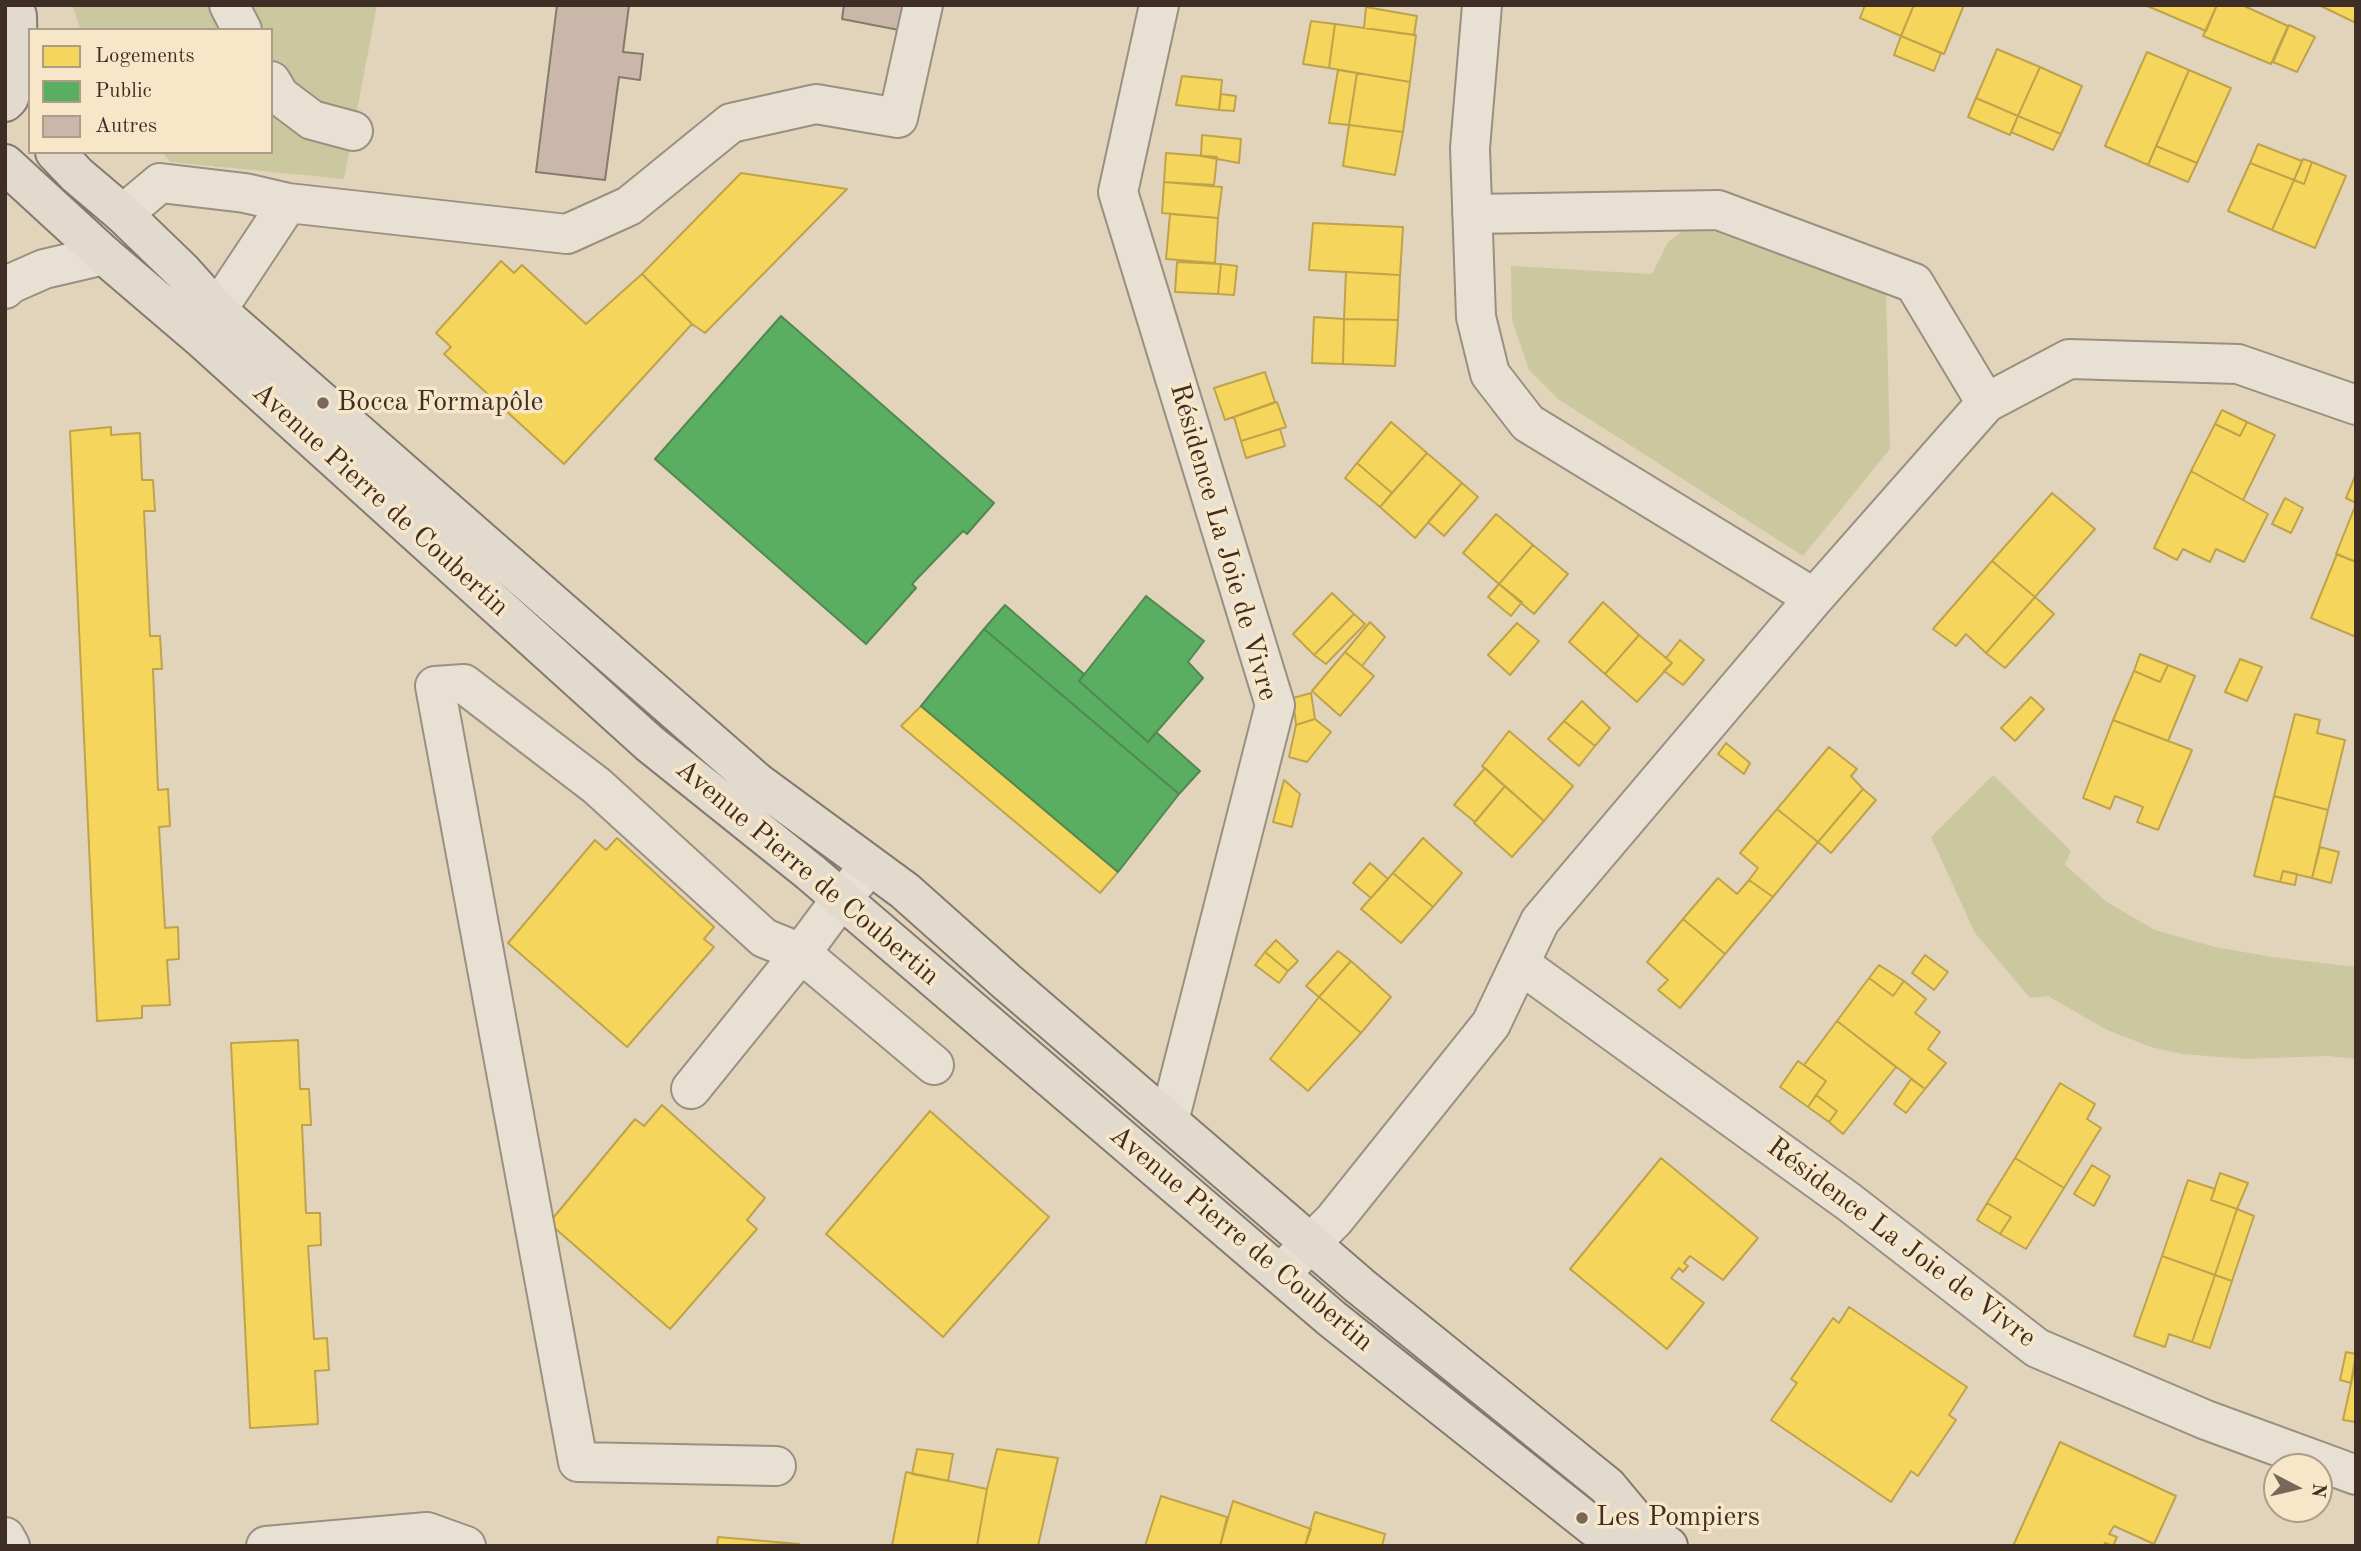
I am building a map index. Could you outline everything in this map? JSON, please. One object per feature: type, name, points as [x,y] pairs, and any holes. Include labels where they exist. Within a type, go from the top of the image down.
[{"type":"main road","points":[[13,5],[17,16],[18,62],[15,108]]},
{"type":"main road","name":"Avenue Pierre de Coubertin","points":[[57,154],[76,175],[182,271],[217,310],[758,782],[905,891],[1360,1286],[1607,1486],[1648,1540]]},
{"type":"main road","name":"Avenue Pierre de Coubertin","points":[[5,164],[649,743],[841,899],[1331,1318],[1594,1527],[1648,1540]]},
{"type":"street","points":[[229,5],[241,28]]},
{"type":"street","points":[[122,214],[160,183],[245,193],[288,203],[567,234],[629,206],[732,123],[816,104],[898,118],[923,5]]},
{"type":"street","name":"Résidence La Joie de Vivre","points":[[1159,5],[1118,192],[1275,705],[1169,1121]]},
{"type":"street","points":[[1482,5],[1470,148],[1476,317],[1490,374],[1528,423],[1814,598]]},
{"type":"street","points":[[273,84],[280,96],[312,120],[353,131]]},
{"type":"street","points":[[217,310],[288,203]]},
{"type":"street","points":[[1472,214],[1718,209],[1914,283],[1986,403]]},
{"type":"street","points":[[5,289],[10,284],[44,269],[104,255]]},
{"type":"street","points":[[1281,1273],[1355,1195],[1491,1024],[1540,921],[1814,598],[1986,403],[2069,359],[2238,364],[2356,405]]},
{"type":"street","points":[[776,1466],[578,1462],[435,686],[464,684],[597,786],[764,938],[801,953],[934,1065]]},
{"type":"street","points":[[691,1090],[870,866]]},
{"type":"street","name":"Résidence La Joie de Vivre","points":[[1520,964],[1849,1202],[2037,1348],[2206,1420],[2356,1475]]},
{"type":"street","points":[[266,1546],[427,1532],[466,1546]]},
{"type":"street","points":[[5,1537],[10,1546]]},
{"type":"shaded area","points":[[72,5],[377,5],[344,179],[170,162],[164,154],[273,154],[273,28],[80,28]]},
{"type":"shaded area","points":[[1704,228],[1886,293],[1890,449],[1803,556],[1558,399],[1529,370],[1512,320],[1511,266],[1652,274],[1668,242],[1683,231]]},
{"type":"shaded area","points":[[1993,775],[2071,851],[2065,865],[2107,902],[2155,930],[2215,947],[2356,967],[2356,1059],[2328,1056],[2244,1059],[2182,1054],[2151,1047],[2107,1030],[2048,996],[2030,998],[1975,933],[1931,837]]},
{"type":"building: Logements","points":[[1865,5],[1914,5],[1901,36],[1860,18]]},
{"type":"building: Logements","points":[[1914,5],[1964,5],[1944,54],[1901,36]]},
{"type":"building: Logements","points":[[2145,5],[2217,5],[2206,31]]},
{"type":"building: Logements","points":[[2217,5],[2242,5],[2288,26],[2271,64],[2203,36]]},
{"type":"building: Logements","points":[[2319,5],[2356,5],[2356,23]]},
{"type":"building: Logements","points":[[1366,7],[1417,16],[1414,35],[1364,28]]},
{"type":"building: Logements","points":[[1311,21],[1335,24],[1329,68],[1303,64]]},
{"type":"building: Logements","points":[[1335,24],[1416,35],[1410,82],[1329,68]]},
{"type":"building: Logements","points":[[2289,25],[2315,37],[2297,72],[2273,62]]},
{"type":"building: Logements","points":[[1901,36],[1941,53],[1934,71],[1894,55]]},
{"type":"building: Logements","points":[[1997,49],[2040,67],[2018,116],[1976,98]]},
{"type":"building: Logements","points":[[2147,52],[2189,70],[2148,165],[2105,146]]},
{"type":"building: Logements","points":[[2040,67],[2082,86],[2061,134],[2018,116]]},
{"type":"building: Logements","points":[[1338,70],[1357,73],[1349,125],[1329,123]]},
{"type":"building: Logements","points":[[2189,70],[2231,88],[2197,163],[2156,146]]},
{"type":"building: Logements","points":[[1357,73],[1410,82],[1403,132],[1349,125]]},
{"type":"building: Logements","points":[[1182,76],[1222,80],[1219,110],[1176,105]]},
{"type":"building: Logements","points":[[1221,94],[1236,96],[1234,111],[1219,110]]},
{"type":"building: Logements","points":[[1976,98],[2018,116],[2010,135],[1968,117]]},
{"type":"building: Logements","points":[[2018,116],[2061,134],[2053,150],[2011,132]]},
{"type":"building: Logements","points":[[1349,125],[1403,132],[1395,175],[1343,166]]},
{"type":"building: Logements","points":[[1202,135],[1241,139],[1239,163],[1201,156]]},
{"type":"building: Logements","points":[[2258,144],[2302,161],[2294,180],[2250,163]]},
{"type":"building: Logements","points":[[2156,146],[2197,163],[2188,182],[2148,165]]},
{"type":"building: Logements","points":[[1166,153],[1217,157],[1214,185],[1164,182]]},
{"type":"building: Logements","points":[[2303,159],[2312,162],[2304,184],[2294,180]]},
{"type":"building: Logements","points":[[2312,162],[2346,176],[2315,248],[2272,230],[2294,180],[2304,184]]},
{"type":"building: Logements","points":[[2250,163],[2294,180],[2272,230],[2228,211]]},
{"type":"building: Logements","points":[[741,173],[847,189],[705,333],[692,324],[642,274]]},
{"type":"building: Logements","points":[[1164,182],[1222,187],[1218,218],[1162,213]]},
{"type":"building: Logements","points":[[1170,214],[1218,218],[1215,263],[1166,259]]},
{"type":"building: Logements","points":[[1313,223],[1403,227],[1400,275],[1309,270]]},
{"type":"building: Logements","points":[[501,261],[514,273],[522,265],[586,324],[642,274],[692,324],[564,464],[444,354],[451,347],[436,333]]},
{"type":"building: Logements","points":[[1177,262],[1221,264],[1218,294],[1175,292]]},
{"type":"building: Logements","points":[[1221,264],[1237,266],[1234,295],[1218,294]]},
{"type":"building: Logements","points":[[1346,272],[1400,275],[1398,320],[1344,319]]},
{"type":"building: Logements","points":[[1314,317],[1344,319],[1343,364],[1312,363]]},
{"type":"building: Logements","points":[[1344,319],[1398,320],[1395,366],[1343,364]]},
{"type":"building: Logements","points":[[1265,372],[1275,402],[1225,420],[1214,388]]},
{"type":"building: Logements","points":[[1277,402],[1286,427],[1241,441],[1234,417]]},
{"type":"building: Logements","points":[[2222,410],[2247,422],[2240,436],[2215,424]]},
{"type":"building: Logements","points":[[1391,422],[1427,453],[1392,493],[1357,463]]},
{"type":"building: Logements","points":[[2247,422],[2275,435],[2243,500],[2191,471],[2215,424],[2240,436]]},
{"type":"building: Logements","points":[[111,427],[111,435],[140,433],[142,480],[153,480],[155,511],[144,511],[150,636],[160,636],[162,669],[153,669],[158,790],[168,789],[170,826],[159,827],[165,928],[178,927],[179,959],[167,960],[170,1005],[142,1006],[142,1018],[97,1021],[70,431]]},
{"type":"building: Logements","points":[[1280,429],[1285,446],[1246,458],[1241,441]]},
{"type":"building: Logements","points":[[1427,453],[1462,483],[1415,538],[1380,507]]},
{"type":"building: Logements","points":[[1357,463],[1392,493],[1380,507],[1345,478]]},
{"type":"building: Logements","points":[[2191,471],[2268,514],[2244,562],[2216,549],[2210,562],[2183,549],[2177,560],[2154,548]]},
{"type":"building: Logements","points":[[2356,474],[2356,503],[2346,498]]},
{"type":"building: Logements","points":[[1462,483],[1478,497],[1444,536],[1428,522]]},
{"type":"building: Logements","points":[[2052,493],[2095,529],[2035,597],[1992,561]]},
{"type":"building: Logements","points":[[2285,498],[2303,508],[2291,533],[2272,524]]},
{"type":"building: Logements","points":[[2356,504],[2356,562],[2336,554]]},
{"type":"building: Logements","points":[[1496,514],[1533,545],[1499,584],[1463,553]]},
{"type":"building: Logements","points":[[1533,545],[1568,574],[1534,614],[1499,584]]},
{"type":"building: Logements","points":[[2337,554],[2356,562],[2356,637],[2311,618]]},
{"type":"building: Logements","points":[[1992,561],[2035,597],[1986,653],[1966,634],[1956,646],[1933,629]]},
{"type":"building: Logements","points":[[1499,584],[1522,602],[1511,616],[1488,597]]},
{"type":"building: Logements","points":[[1332,593],[1354,614],[1314,655],[1293,634]]},
{"type":"building: Logements","points":[[2035,597],[2054,614],[2005,668],[1986,653]]},
{"type":"building: Logements","points":[[1603,602],[1639,635],[1605,674],[1569,642]]},
{"type":"building: Logements","points":[[1354,614],[1365,624],[1326,664],[1314,655]]},
{"type":"building: Logements","points":[[1370,622],[1385,637],[1362,666],[1345,652]]},
{"type":"building: Logements","points":[[1517,623],[1539,641],[1510,675],[1488,655]]},
{"type":"building: Logements","points":[[1639,635],[1672,663],[1637,702],[1605,674]]},
{"type":"building: Logements","points":[[1680,640],[1704,660],[1683,685],[1664,671],[1672,663],[1666,658]]},
{"type":"building: Logements","points":[[1345,652],[1374,676],[1340,716],[1312,691]]},
{"type":"building: Logements","points":[[2140,654],[2168,665],[2160,682],[2134,671]]},
{"type":"building: Logements","points":[[2240,659],[2262,667],[2247,701],[2225,692]]},
{"type":"building: Logements","points":[[2168,665],[2195,676],[2168,741],[2113,720],[2134,671],[2160,682]]},
{"type":"building: Logements","points":[[1311,693],[1315,719],[1296,725],[1293,698]]},
{"type":"building: Logements","points":[[2031,697],[2044,709],[2015,741],[2001,728]]},
{"type":"building: Logements","points":[[1582,701],[1610,728],[1595,746],[1564,721]]},
{"type":"building: Logements","points":[[921,706],[1118,872],[1100,893],[901,726]]},
{"type":"building: Logements","points":[[2295,714],[2320,720],[2317,733],[2345,740],[2328,810],[2274,796]]},
{"type":"building: Logements","points":[[1315,719],[1331,732],[1307,762],[1289,757],[1296,725]]},
{"type":"building: Logements","points":[[2113,720],[2192,750],[2158,830],[2137,822],[2143,807],[2115,796],[2110,809],[2083,798]]},
{"type":"building: Logements","points":[[1564,721],[1595,746],[1579,766],[1548,739]]},
{"type":"building: Logements","points":[[1509,731],[1573,786],[1544,821],[1482,766]]},
{"type":"building: Logements","points":[[1726,743],[1750,763],[1744,774],[1718,754]]},
{"type":"building: Logements","points":[[1829,747],[1857,769],[1851,776],[1863,789],[1818,842],[1777,809]]},
{"type":"building: Logements","points":[[1485,768],[1505,786],[1475,822],[1454,805]]},
{"type":"building: Logements","points":[[1284,780],[1300,794],[1292,827],[1273,822]]},
{"type":"building: Logements","points":[[1505,786],[1544,821],[1512,857],[1474,823]]},
{"type":"building: Logements","points":[[1863,789],[1876,800],[1831,853],[1818,842]]},
{"type":"building: Logements","points":[[2274,796],[2328,810],[2312,878],[2283,871],[2280,882],[2254,876]]},
{"type":"building: Logements","points":[[1777,809],[1818,842],[1773,897],[1749,880],[1758,868],[1740,853]]},
{"type":"building: Logements","points":[[617,838],[714,927],[704,939],[714,947],[627,1047],[508,943],[595,840],[606,850]]},
{"type":"building: Logements","points":[[1423,838],[1462,873],[1433,907],[1393,873]]},
{"type":"building: Logements","points":[[2320,847],[2339,852],[2331,883],[2312,878]]},
{"type":"building: Logements","points":[[1370,863],[1388,879],[1371,898],[1353,883]]},
{"type":"building: Logements","points":[[2283,871],[2297,874],[2295,885],[2280,882]]},
{"type":"building: Logements","points":[[1393,873],[1433,907],[1401,943],[1361,909]]},
{"type":"building: Logements","points":[[1718,878],[1737,894],[1749,880],[1773,897],[1725,954],[1683,919]]},
{"type":"building: Logements","points":[[1683,919],[1725,954],[1680,1008],[1658,990],[1668,980],[1647,962]]},
{"type":"building: Logements","points":[[1276,940],[1298,961],[1288,971],[1265,952]]},
{"type":"building: Logements","points":[[1338,951],[1351,961],[1319,997],[1306,986]]},
{"type":"building: Logements","points":[[1265,952],[1288,971],[1279,983],[1255,965]]},
{"type":"building: Logements","points":[[1925,955],[1948,972],[1934,990],[1912,973]]},
{"type":"building: Logements","points":[[1351,961],[1391,997],[1361,1033],[1319,997]]},
{"type":"building: Logements","points":[[1879,965],[1904,981],[1893,996],[1869,978]]},
{"type":"building: Logements","points":[[1869,978],[1893,996],[1904,981],[1926,999],[1915,1013],[1940,1032],[1928,1049],[1946,1063],[1925,1089],[1837,1021]]},
{"type":"building: Logements","points":[[1319,997],[1361,1033],[1308,1091],[1270,1059]]},
{"type":"building: Logements","points":[[1837,1021],[1896,1067],[1843,1134],[1829,1122],[1837,1111],[1816,1095],[1826,1081],[1804,1065]]},
{"type":"building: Logements","points":[[298,1040],[300,1089],[309,1089],[311,1125],[302,1125],[306,1213],[320,1213],[321,1245],[308,1246],[314,1339],[327,1338],[329,1370],[315,1371],[318,1424],[250,1428],[231,1043]]},
{"type":"building: Logements","points":[[1798,1061],[1826,1081],[1808,1107],[1780,1087]]},
{"type":"building: Logements","points":[[1911,1079],[1925,1089],[1906,1113],[1894,1104]]},
{"type":"building: Logements","points":[[2060,1083],[2095,1104],[2087,1119],[2101,1128],[2064,1188],[2015,1158]]},
{"type":"building: Logements","points":[[1816,1095],[1837,1111],[1829,1122],[1808,1107]]},
{"type":"building: Logements","points":[[662,1105],[765,1198],[747,1220],[757,1229],[670,1329],[549,1223],[635,1119],[644,1126]]},
{"type":"building: Logements","points":[[930,1111],[1049,1217],[943,1337],[826,1234]]},
{"type":"building: Logements","points":[[1661,1158],[1758,1238],[1723,1280],[1690,1256],[1684,1263],[1688,1266],[1683,1272],[1679,1268],[1671,1278],[1704,1303],[1667,1349],[1570,1269]]},
{"type":"building: Logements","points":[[2015,1158],[2064,1188],[2026,1249],[2000,1234],[2011,1217],[1987,1203]]},
{"type":"building: Logements","points":[[2092,1165],[2110,1176],[2094,1206],[2074,1194]]},
{"type":"building: Logements","points":[[2220,1173],[2248,1183],[2237,1209],[2211,1200]]},
{"type":"building: Logements","points":[[2188,1180],[2215,1189],[2211,1200],[2237,1209],[2215,1275],[2162,1256]]},
{"type":"building: Logements","points":[[1987,1203],[2011,1217],[2000,1234],[1977,1220]]},
{"type":"building: Logements","points":[[2237,1209],[2254,1216],[2232,1281],[2215,1275]]},
{"type":"building: Logements","points":[[2162,1256],[2215,1275],[2192,1342],[2169,1334],[2165,1347],[2134,1336]]},
{"type":"building: Logements","points":[[2215,1275],[2232,1281],[2210,1348],[2192,1342]]},
{"type":"building: Logements","points":[[1849,1307],[1967,1387],[1949,1415],[1956,1420],[1918,1476],[1911,1471],[1891,1502],[1771,1420],[1797,1383],[1791,1379],[1833,1318],[1839,1323]]},
{"type":"building: Logements","points":[[2346,1352],[2356,1354],[2351,1383],[2340,1380]]},
{"type":"building: Logements","points":[[2356,1361],[2356,1422],[2343,1420]]},
{"type":"building: Logements","points":[[2060,1442],[2176,1496],[2154,1544],[2114,1526],[2109,1534],[2117,1537],[2113,1546],[2105,1543],[2103,1546],[2013,1546]]},
{"type":"building: Logements","points":[[917,1449],[953,1454],[948,1481],[912,1474]]},
{"type":"building: Logements","points":[[997,1449],[1058,1458],[1038,1546],[977,1546]]},
{"type":"building: Logements","points":[[906,1472],[987,1489],[977,1546],[892,1546]]},
{"type":"building: Logements","points":[[1161,1496],[1227,1517],[1220,1546],[1145,1546]]},
{"type":"building: Logements","points":[[1233,1501],[1311,1529],[1305,1546],[1220,1546]]},
{"type":"building: Logements","points":[[1315,1512],[1385,1534],[1382,1546],[1305,1546]]},
{"type":"building: Logements","points":[[718,1537],[799,1544],[717,1546]]},
{"type":"building: Public","points":[[781,316],[994,503],[967,534],[963,531],[912,584],[916,588],[866,644],[655,459]]},
{"type":"building: Public","points":[[1146,596],[1204,641],[1188,662],[1203,678],[1148,742],[1079,681]]},
{"type":"building: Public","points":[[1005,605],[1084,674],[1079,681],[1148,742],[1156,732],[1200,771],[1179,794],[984,629]]},
{"type":"building: Public","points":[[984,629],[1179,794],[1118,872],[921,706]]},
{"type":"building: Autres","points":[[557,5],[629,5],[623,52],[643,54],[640,80],[619,77],[605,180],[536,172]]},
{"type":"building: Autres","points":[[844,5],[904,5],[899,30],[842,19]]},
{"type":"place","name":"Bocca Formapôle","points":[[323,403]]},
{"type":"place","name":"Les Pompiers","points":[[1582,1518]]}]
